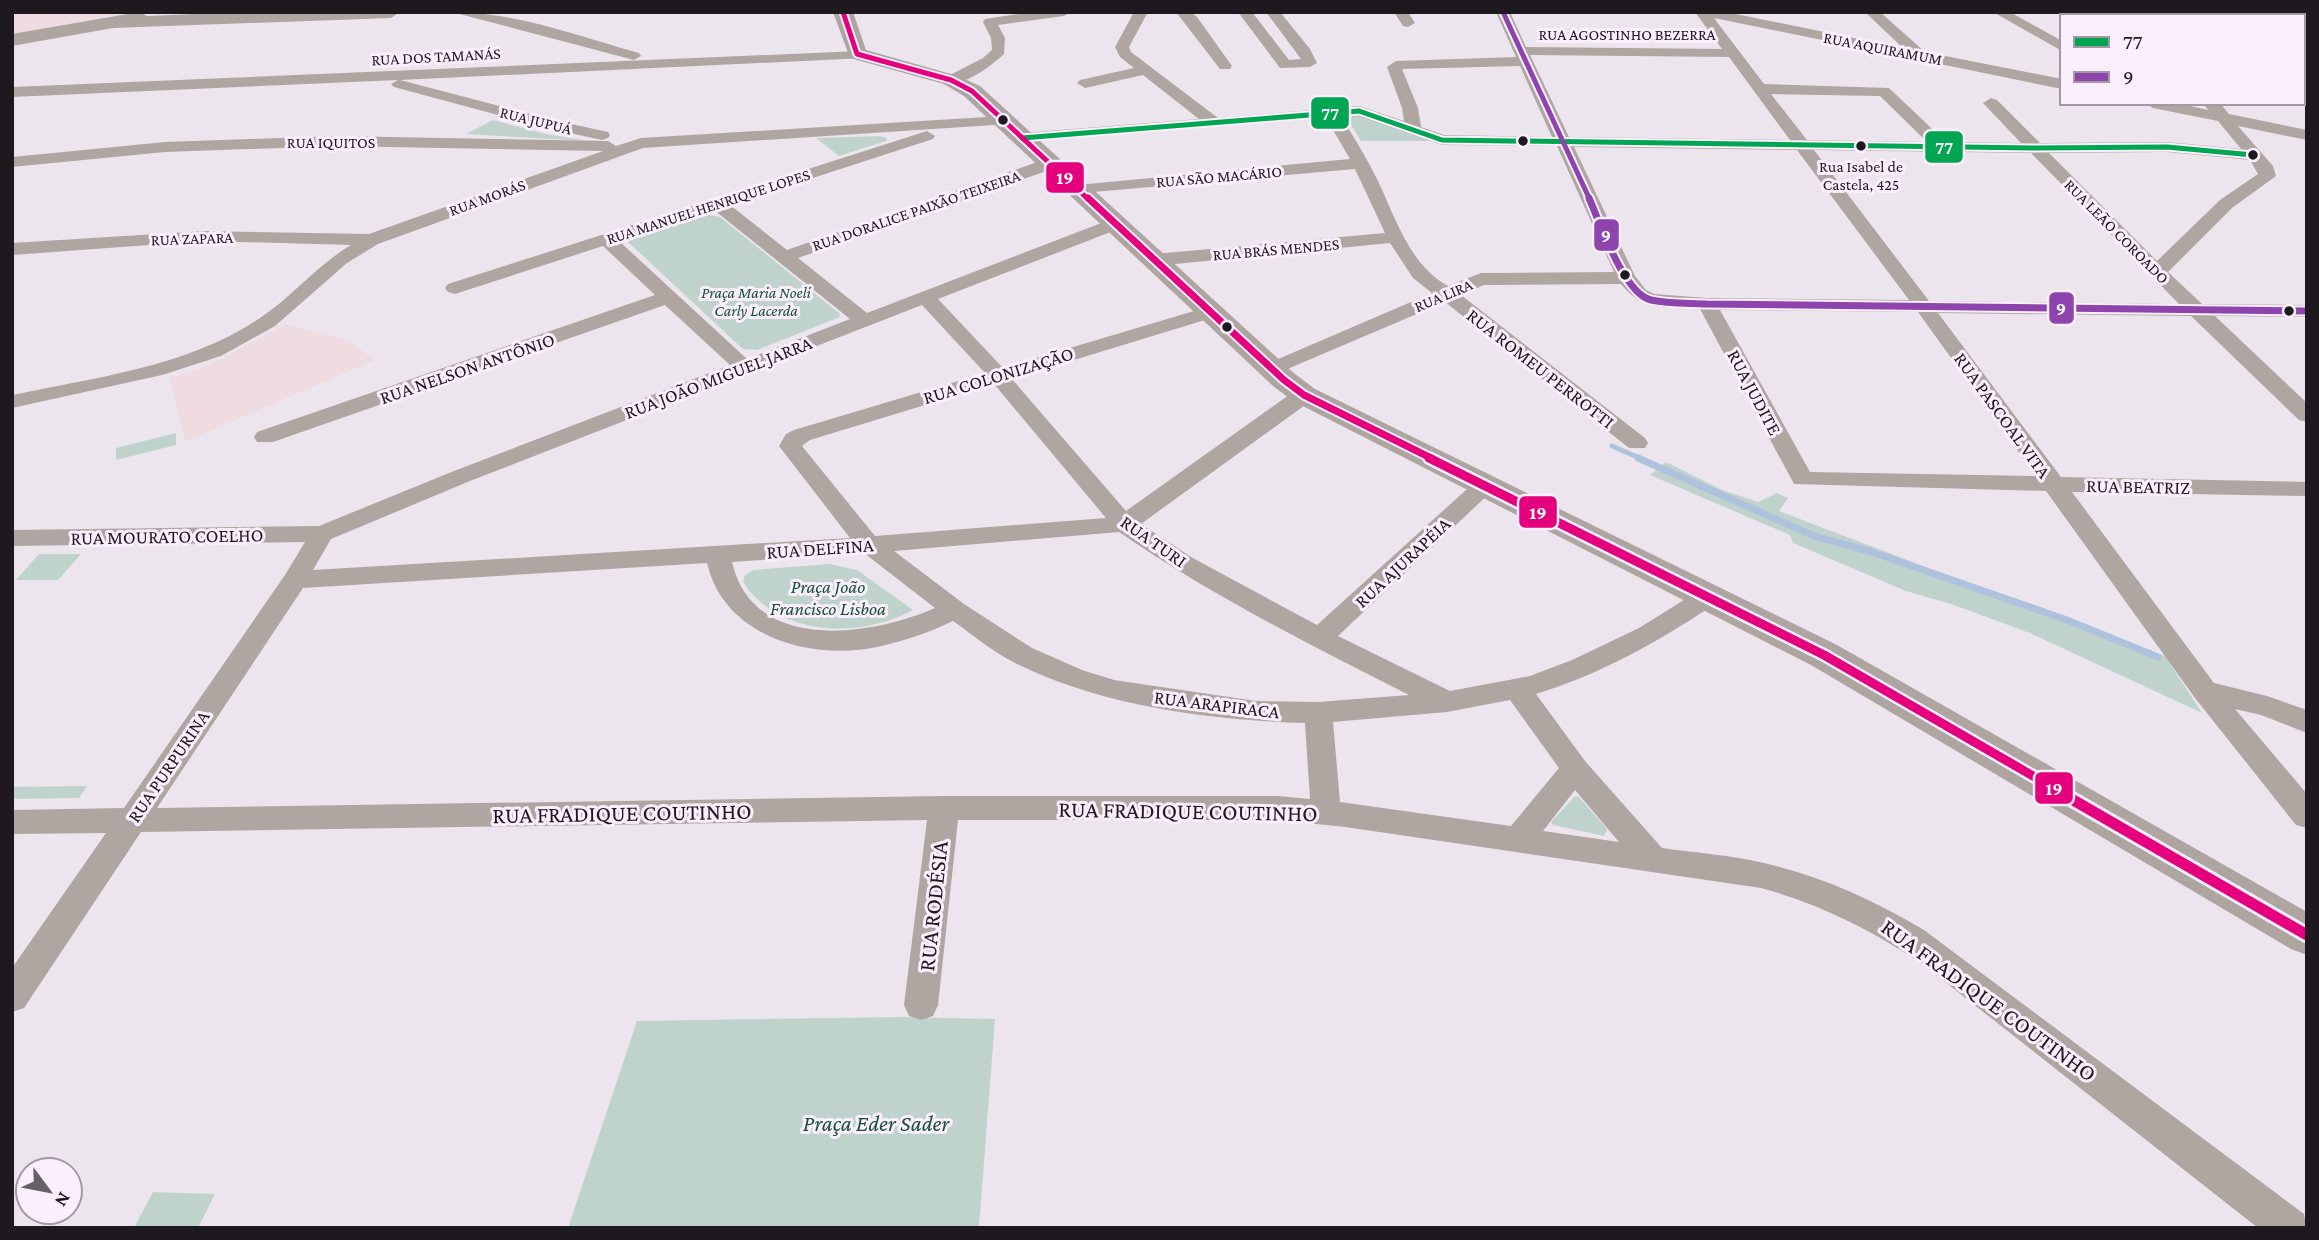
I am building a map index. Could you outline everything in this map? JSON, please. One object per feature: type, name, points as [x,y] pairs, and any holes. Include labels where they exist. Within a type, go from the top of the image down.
[{"type":"street","points":[[12,40],[169,12]]},
{"type":"street","points":[[117,22],[201,12]]},
{"type":"street","points":[[117,22],[391,12]]},
{"type":"street","points":[[459,12],[519,16],[660,63]]},
{"type":"street","points":[[843,12],[855,51],[951,80],[972,91],[1271,369],[1304,395],[1836,662],[2306,934]]},
{"type":"street","points":[[951,80],[988,61],[999,51],[998,38],[989,23],[991,21],[1064,12]]},
{"type":"street","points":[[1140,12],[1122,47],[1125,54],[1143,71],[1212,121]]},
{"type":"street","points":[[1183,12],[1225,66]]},
{"type":"street","points":[[1245,12],[1285,65],[1310,63],[1306,52],[1273,12]]},
{"type":"street","points":[[1503,12],[1626,278],[1639,294],[1650,300],[1707,304],[2307,311]]},
{"type":"street","name":"RUA PASCOAL VITA","points":[[1703,12],[1799,144],[1924,307],[2205,691],[2307,816]]},
{"type":"street","name":"RUA AQUIRAMUM","points":[[1703,12],[2060,85]]},
{"type":"street","points":[[1872,12],[1920,55]]},
{"type":"street","points":[[2000,12],[2060,46]]},
{"type":"street","name":"RUA AGOSTINHO BEZERRA","points":[[1523,56],[1733,52]]},
{"type":"street","name":"RUA DOS TAMANÁS","points":[[12,92],[861,55]]},
{"type":"street","points":[[1413,130],[1410,108],[1394,67],[1396,65],[1523,56]]},
{"type":"street","points":[[1085,83],[1143,71]]},
{"type":"street","points":[[432,92],[435,82],[459,72]]},
{"type":"street","name":"RUA JUPUÁ","points":[[370,77],[539,122],[641,143]]},
{"type":"street","points":[[1760,89],[1884,91],[1940,145]]},
{"type":"street","name":"RUA LEÃO COROADO","points":[[1990,103],[2157,272],[2307,415]]},
{"type":"street","points":[[2163,105],[2307,135]]},
{"type":"street","points":[[2195,150],[2242,178],[2267,176],[2267,170],[2213,105]]},
{"type":"street","points":[[1022,138],[1330,112],[1364,112],[1442,140],[2034,148],[2166,147],[2253,155]]},
{"type":"street","name":"RUA ROMEU PERROTTI","points":[[1330,112],[1361,163],[1396,237],[1426,281],[1446,293],[1637,443]]},
{"type":"street","name":"RUA MORÁS","points":[[12,402],[155,371],[214,352],[268,322],[340,260],[371,240],[641,143],[1003,121]]},
{"type":"street","name":"RUA MANUEL HENRIQUE LOPES","points":[[455,288],[960,125]]},
{"type":"street","name":"RUA IQUITOS","points":[[15,162],[166,147],[260,143],[336,141],[582,147],[641,143]]},
{"type":"street","name":"RUA SÃO MACÁRIO","points":[[1077,190],[1361,163]]},
{"type":"street","name":"RUA DORALICE PAIXÃO TEIXEIRA","points":[[784,257],[1049,164]]},
{"type":"street","points":[[2157,272],[2226,204],[2242,178]]},
{"type":"street","points":[[717,204],[865,321]]},
{"type":"street","name":"RUA JOÃO MIGUEL JARRA","points":[[322,534],[369,513],[1115,224]]},
{"type":"street","name":"RUA ZAPARA","points":[[12,248],[204,236],[371,240]]},
{"type":"street","name":"RUA BRÁS MENDES","points":[[1155,260],[1396,237]]},
{"type":"street","points":[[606,239],[744,367]]},
{"type":"street","points":[[2131,244],[2154,251],[2177,253]]},
{"type":"street","name":"RUA LIRA","points":[[1271,369],[1481,279],[1626,278]]},
{"type":"street","name":"RUA NELSON ANTÔNIO","points":[[265,437],[668,297]]},
{"type":"street","name":"RUA TURI","points":[[926,298],[997,374],[1124,524],[1182,563],[1319,638],[1447,702]]},
{"type":"street","name":"RUA JUDITE","points":[[1707,304],[1802,479]]},
{"type":"street","name":"RUA COLONIZAÇÃO","points":[[790,446],[794,439],[802,435],[997,374],[1212,312]]},
{"type":"street","points":[[1124,524],[1304,395]]},
{"type":"street","name":"RUA ARAPIRACA","points":[[790,446],[869,545],[955,610],[1022,655],[1072,677],[1114,691],[1256,711],[1318,713],[1447,702],[1517,689],[1583,667],[1626,647],[1709,596]]},
{"type":"street","name":"RUA BEATRIZ","points":[[1802,479],[2307,489]]},
{"type":"street","name":"RUA AJURAPÉIA","points":[[1319,638],[1485,485]]},
{"type":"street","name":"RUA DELFINA","points":[[295,580],[869,545],[1124,524]]},
{"type":"street","name":"RUA MOURATO COELHO","points":[[12,538],[322,534]]},
{"type":"street","name":"RUA PURPURINA","points":[[12,997],[295,580],[322,534]]},
{"type":"street","points":[[718,555],[721,573],[732,595],[753,619],[793,637],[832,643],[855,642],[895,634],[955,610]]},
{"type":"street","points":[[1517,689],[1575,769],[1651,858]]},
{"type":"street","points":[[2205,691],[2267,706],[2307,722]]},
{"type":"street","points":[[1318,713],[1326,813]]},
{"type":"street","points":[[1518,840],[1575,769]]},
{"type":"street","name":"RUA FRADIQUE COUTINHO","points":[[12,822],[944,808],[1278,808],[1761,875],[1801,884],[1886,922],[1933,953],[2290,1228]]},
{"type":"street","name":"RUA RODÉSIA","points":[[921,1005],[944,808]]},
{"type":"shaded area","points":[[12,12],[125,12],[126,15],[12,35]]},
{"type":"shaded area","points":[[285,324],[349,341],[375,360],[185,442],[170,378],[209,365]]},
{"type":"green space","points":[[1344,114],[1368,116],[1439,141],[1361,141]]},
{"type":"green space","points":[[493,120],[546,134],[589,141],[466,134]]},
{"type":"green space","points":[[816,138],[887,138],[886,141],[839,156]]},
{"type":"green space","name":"Praça Maria Noeli Carly Lacerda","points":[[705,214],[720,217],[839,313],[840,317],[757,350],[743,349],[628,242],[630,239]]},
{"type":"green space","points":[[176,433],[176,445],[116,460],[116,448]]},
{"type":"green space","points":[[1666,462],[1722,490],[1758,502],[1777,493],[1788,498],[1779,511],[2165,656],[2202,713],[2030,633],[1951,604],[1906,591],[1793,543],[1790,535],[1650,475]]},
{"type":"green space","points":[[39,554],[81,554],[58,580],[16,580]]},
{"type":"green space","name":"Praça João Francisco Lisboa","points":[[829,564],[857,570],[913,610],[869,626],[822,628],[777,614],[758,600],[743,582],[745,575],[753,570]]},
{"type":"green space","points":[[87,786],[79,798],[12,799],[12,787]]},
{"type":"green space","points":[[1578,796],[1607,829],[1604,836],[1553,825],[1551,822]]},
{"type":"green space","name":"Praça Eder Sader","points":[[900,1017],[995,1019],[979,1227],[568,1228],[637,1021]]},
{"type":"green space","points":[[153,1192],[215,1194],[198,1228],[134,1228]]},
{"type":"waterway","points":[[1612,446],[1642,459]]},
{"type":"waterway","points":[[1638,458],[1814,536],[1869,551],[2067,620],[2158,657]]},
{"type":"transit line","name":"19","points":[[843,12],[857,54],[951,80],[972,91],[1284,380],[1304,395],[1824,655],[2307,935]]},
{"type":"transit line","name":"9","points":[[1503,12],[1626,278],[1639,294],[1650,300],[1707,304],[2307,311]]},
{"type":"transit line","name":"77","points":[[1022,138],[1359,111],[1442,140],[2034,148],[2167,147],[2253,155]]},
{"type":"place","name":"Rua Isabel de Castela, 425","points":[[1861,146]]}]
